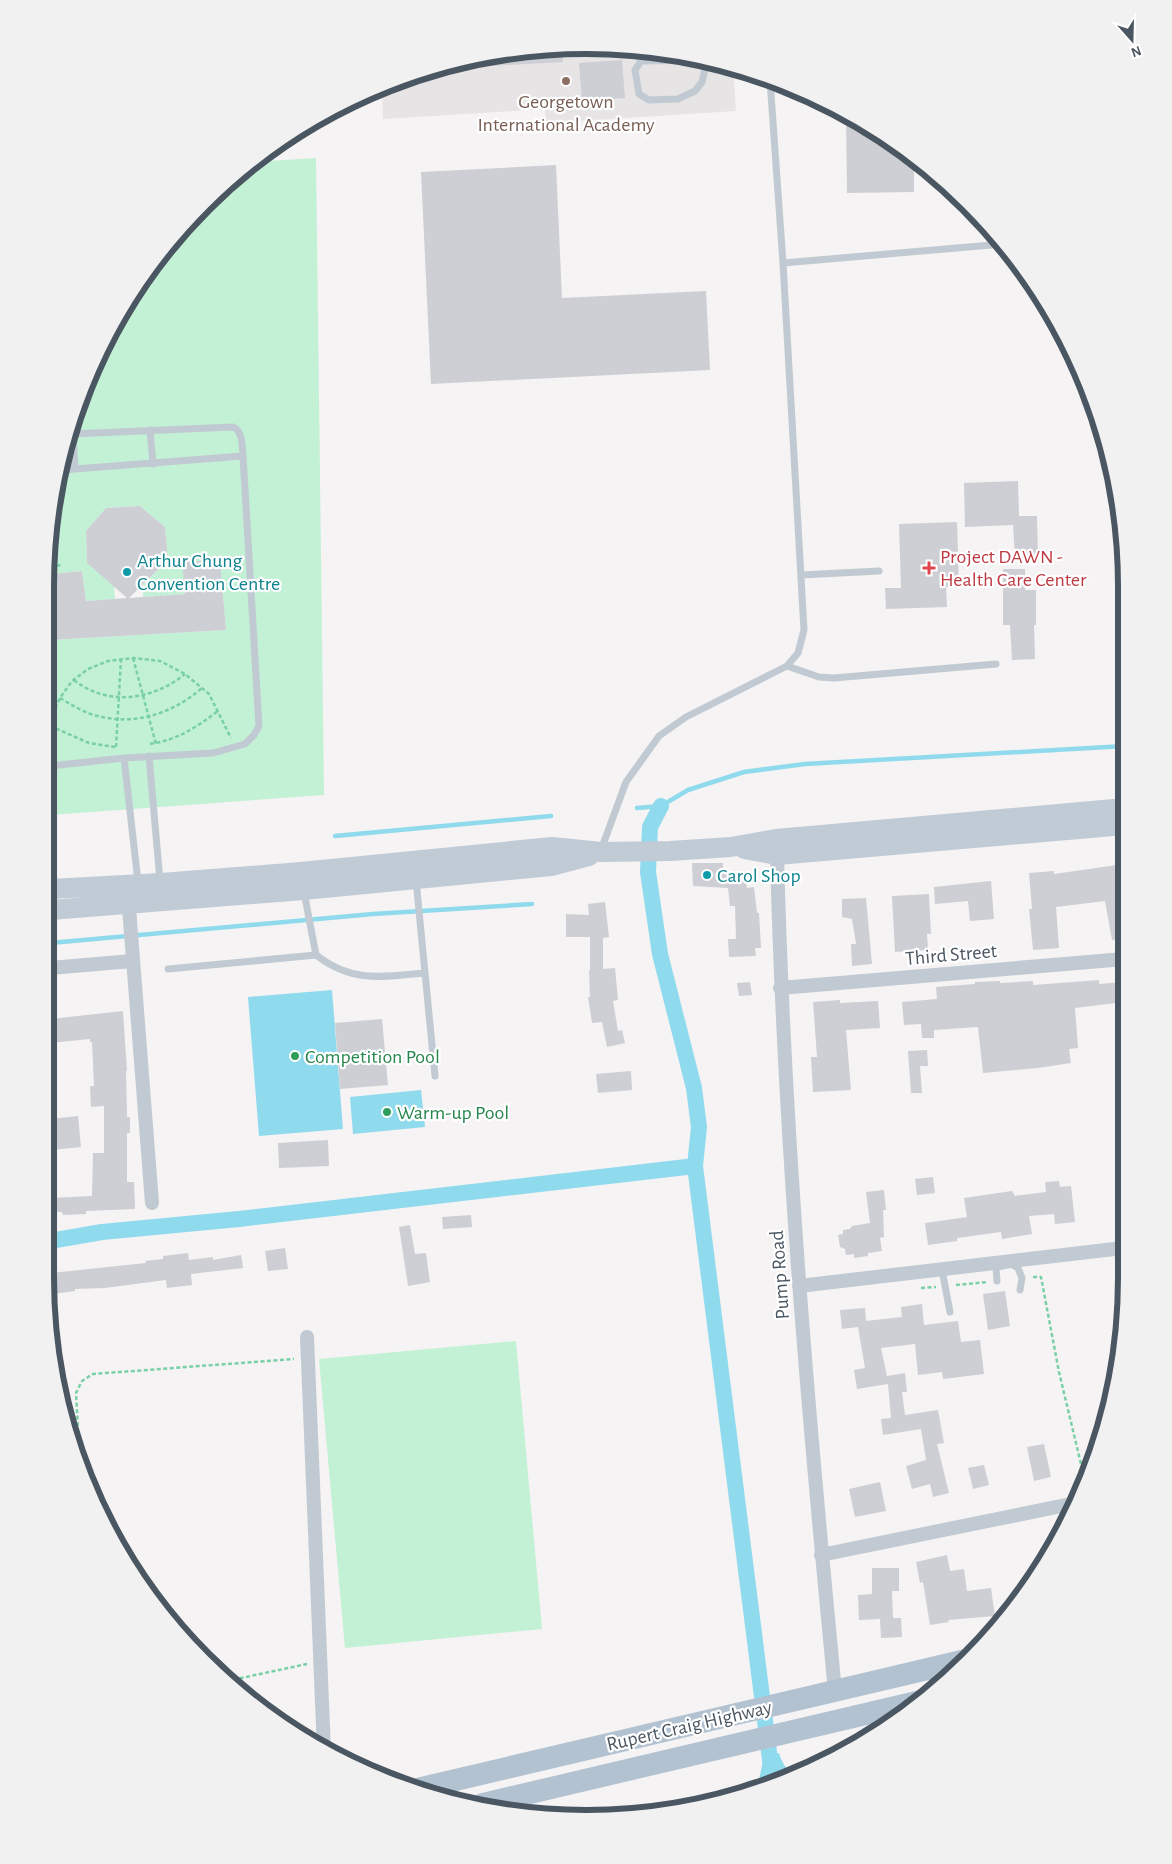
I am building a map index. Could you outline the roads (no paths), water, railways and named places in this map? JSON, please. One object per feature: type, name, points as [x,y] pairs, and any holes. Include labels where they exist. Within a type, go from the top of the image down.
[{"type":"main road","points":[[54,909],[310,871],[552,847],[606,852],[726,847],[776,839],[1118,809]]},
{"type":"main road","points":[[726,847],[777,856],[1118,826]]},
{"type":"main road","points":[[161,892],[304,892],[416,884],[551,866],[606,852]]},
{"type":"main road","points":[[54,889],[133,899]]},
{"type":"main road","name":"Rupert Craig Highway","points":[[429,1786],[952,1663]]},
{"type":"main road","name":"Rupert Craig Highway","points":[[492,1802],[738,1744],[898,1709]]},
{"type":"street","name":"Pump Road","points":[[777,856],[780,988],[799,1286],[834,1691]]},
{"type":"street","points":[[133,899],[132,961],[152,1203]]},
{"type":"street","name":"Third Street","points":[[780,988],[1118,960]]},
{"type":"street","points":[[54,968],[132,961]]},
{"type":"street","points":[[799,1286],[1013,1263],[1118,1249]]},
{"type":"street","points":[[308,1337],[324,1741]]},
{"type":"street","points":[[821,1555],[1067,1504]]},
{"type":"lane","points":[[666,60],[640,61],[635,70],[639,94],[649,100],[678,99],[695,91],[702,82],[705,68]]},
{"type":"lane","points":[[606,852],[626,782],[658,736],[686,717],[787,666],[798,653],[804,630],[783,263],[770,87]]},
{"type":"lane","points":[[783,263],[994,245]]},
{"type":"lane","points":[[54,766],[159,755],[213,752],[245,744],[254,735],[259,726],[243,456],[240,434],[237,428],[76,434]]},
{"type":"lane","points":[[150,430],[152,464]]},
{"type":"lane","points":[[73,445],[75,470]]},
{"type":"lane","points":[[67,470],[243,456]]},
{"type":"lane","points":[[801,575],[878,571]]},
{"type":"lane","points":[[787,666],[819,677],[834,678],[996,664]]},
{"type":"lane","points":[[150,756],[161,892]]},
{"type":"lane","points":[[124,758],[133,899]]},
{"type":"lane","points":[[416,884],[434,1076]]},
{"type":"lane","points":[[304,892],[316,955],[328,964],[353,974],[374,978],[424,973]]},
{"type":"lane","points":[[168,968],[316,955]]},
{"type":"lane","points":[[997,1281],[996,1268],[1013,1263],[1018,1268],[1022,1278],[1020,1290]]},
{"type":"lane","points":[[942,1270],[950,1312]]},
{"type":"water","name":"Competition Pool","points":[[332,990],[343,1129],[259,1136],[248,997]]},
{"type":"water","name":"Warm-up Pool","points":[[421,1090],[425,1127],[353,1134],[350,1097]]},
{"type":"water","points":[[779,1753],[781,1760],[789,1770],[748,1785],[747,1781],[759,1780],[764,1756]]},
{"type":"waterway","points":[[637,808],[661,806],[688,790],[744,772],[805,764],[1118,746]]},
{"type":"waterway","points":[[661,806],[650,827],[648,872],[660,954],[694,1088],[699,1127],[695,1166],[772,1776]]},
{"type":"waterway","points":[[335,836],[551,816]]},
{"type":"waterway","points":[[54,943],[373,914],[532,904]]},
{"type":"waterway","points":[[54,1240],[102,1232],[239,1219],[695,1166]]},
{"type":"place","name":"Georgetown International Academy","points":[[566,81]]},
{"type":"place","name":"Project DAWN - Health Care Center","points":[[929,568]]},
{"type":"place","name":"Arthur Chung Convention Centre","points":[[127,572]]},
{"type":"place","name":"Carol Shop","points":[[707,875]]},
{"type":"place","name":"Competition Pool","points":[[295,1056]]},
{"type":"place","name":"Warm-up Pool","points":[[387,1112]]}]
